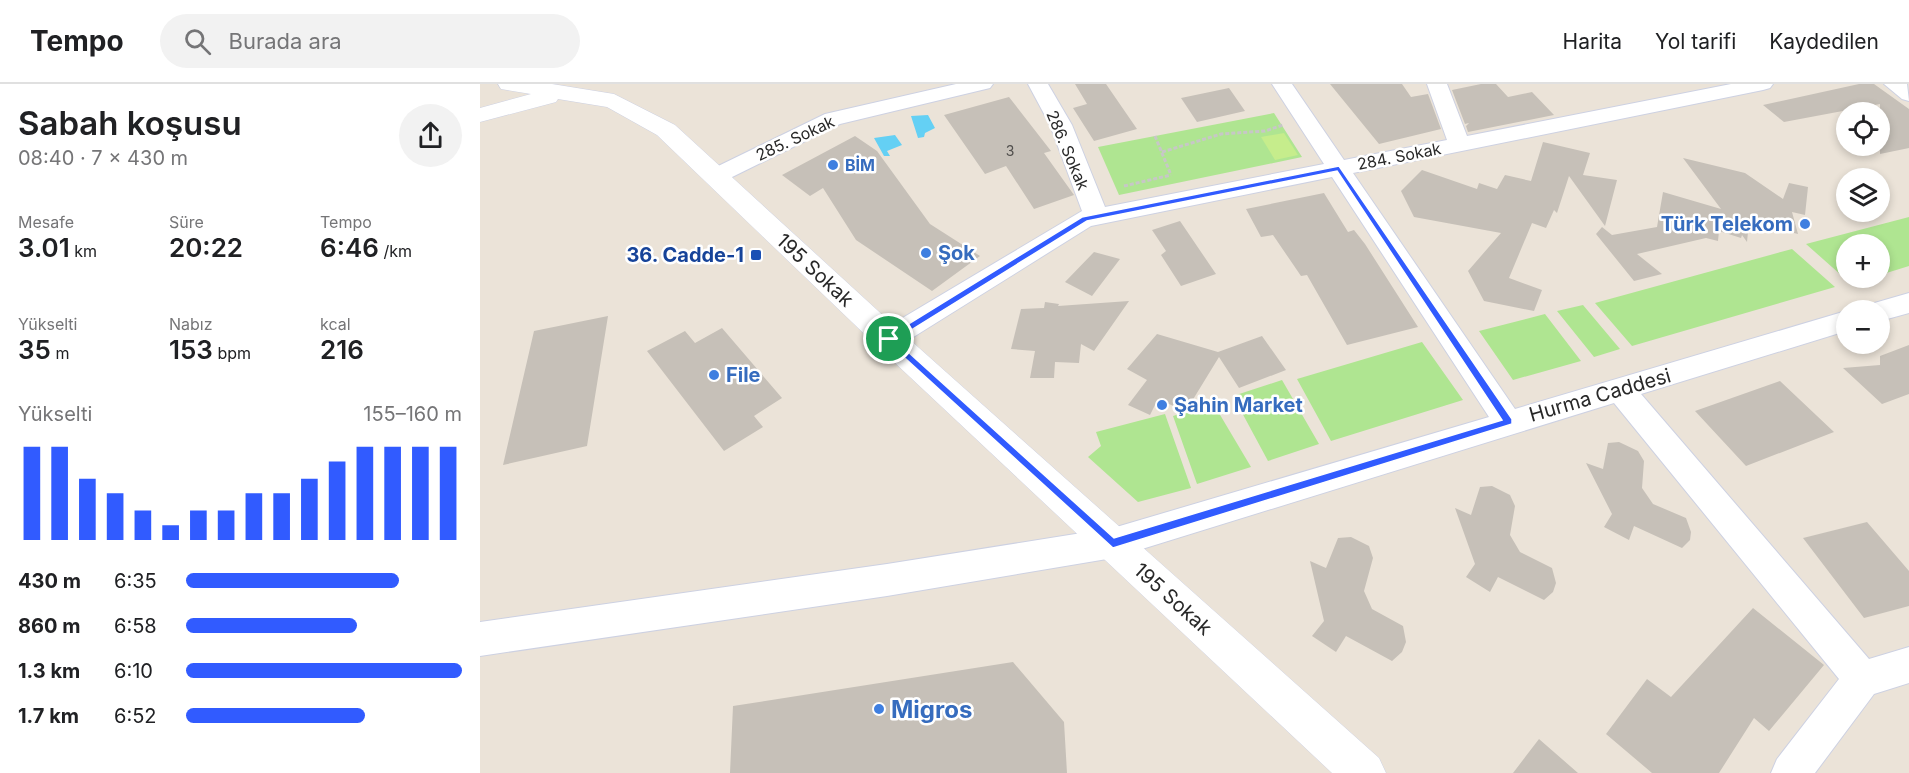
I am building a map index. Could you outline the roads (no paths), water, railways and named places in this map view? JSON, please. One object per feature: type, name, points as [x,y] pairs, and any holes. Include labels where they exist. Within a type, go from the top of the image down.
[{"type":"street","points":[[509,84],[614,101],[666,130]]},
{"type":"street","points":[[480,115],[529,100],[583,95],[612,84]]},
{"type":"street","name":"285. Sokak","points":[[716,176],[833,119],[982,84]]},
{"type":"street","name":"286. Sokak","points":[[1038,84],[1061,125],[1096,216]]},
{"type":"street","points":[[1282,84],[1508,422]]},
{"type":"street","points":[[1437,84],[1459,143]]},
{"type":"street","name":"284. Sokak","points":[[889,339],[1084,219],[1763,84]]},
{"type":"street","points":[[1894,84],[1909,95]]},
{"type":"street","points":[[642,93],[666,130]]},
{"type":"street","name":"195 Sokak","points":[[666,130],[889,339],[1364,773]]},
{"type":"street","points":[[1890,308],[1909,303]]},
{"type":"street","name":"Hurma Caddesi","points":[[480,639],[887,580],[1113,543],[1836,324]]},
{"type":"street","points":[[1620,390],[1862,679]]},
{"type":"street","points":[[1791,773],[1862,679],[1909,665]]},
{"type":"water","points":[[928,115],[935,128],[925,133],[924,137],[918,138],[911,116]]},
{"type":"water","points":[[895,135],[902,145],[887,151],[890,156],[884,156],[874,138]]},
{"type":"place","name":"BİM","points":[[833,165]]},
{"type":"place","name":"Türk Telekom","points":[[1805,224]]},
{"type":"place","name":"Şok","points":[[926,253]]},
{"type":"place","name":"36. Cadde-1","points":[[756,255]]},
{"type":"place","name":"File","points":[[714,375]]},
{"type":"place","name":"Şahin Market","points":[[1162,405]]},
{"type":"place","name":"Migros","points":[[879,709]]}]
